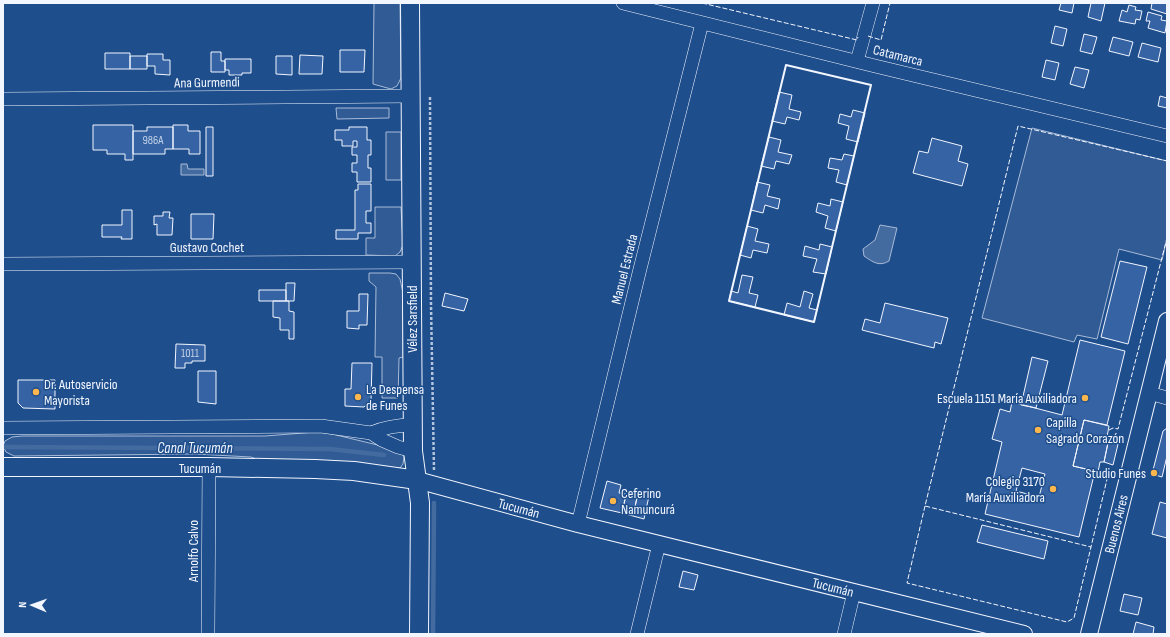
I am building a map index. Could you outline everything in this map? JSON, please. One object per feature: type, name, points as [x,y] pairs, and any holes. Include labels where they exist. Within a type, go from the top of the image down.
[{"type":"main road","name":"Vélez Sarsfield","points":[[410,3],[413,450],[420,503],[419,634]]},
{"type":"main road","name":"Tucumán","points":[[3,467],[209,467],[354,471],[417,480]]},
{"type":"street","name":"Catamarca","points":[[623,3],[857,62],[1167,136]]},
{"type":"street","points":[[857,62],[872,3]]},
{"type":"street","name":"Manuel Estrada","points":[[578,524],[702,23]]},
{"type":"street","name":"Ana Gurmendi","points":[[3,99],[410,96]]},
{"type":"street","name":"Gustavo Cochet","points":[[3,264],[412,262]]},
{"type":"street","name":"Buenos Aires","points":[[1089,634],[1167,321]]},
{"type":"street","points":[[1149,393],[1167,398]]},
{"type":"street","points":[[371,433],[398,425],[413,425]]},
{"type":"street","points":[[3,428],[321,426],[371,433],[398,447],[413,450]]},
{"type":"street","name":"Arnolfo Calvo","points":[[208,634],[209,467]]},
{"type":"street","name":"Tucumán","points":[[417,480],[578,524],[1024,634]]},
{"type":"street","points":[[637,634],[659,544]]},
{"type":"street","points":[[844,634],[854,592]]},
{"type":"path","name":"Vélez Sarsfield","points":[[430,97],[431,305],[435,484]]},
{"type":"shaded area","points":[[374,3],[400,3],[401,78],[397,86],[391,89],[373,84]]},
{"type":"shaded area","points":[[336,108],[389,108],[389,118],[337,119]]},
{"type":"shaded area","points":[[1032,128],[1167,161],[1167,238],[1162,260],[1119,249],[1097,339],[1077,335],[1074,342],[982,318]]},
{"type":"shaded area","points":[[386,132],[401,132],[401,180],[386,180]]},
{"type":"shaded area","points":[[181,164],[187,164],[188,169],[204,169],[204,175],[181,175]]},
{"type":"shaded area","points":[[375,207],[401,207],[403,245],[400,252],[395,256],[366,255],[366,238],[375,238]]},
{"type":"shaded area","points":[[880,225],[897,228],[889,261],[882,264],[873,262],[864,256],[863,249],[875,240]]},
{"type":"shaded area","points":[[369,273],[396,274],[400,279],[403,293],[403,357],[399,358],[398,398],[382,398],[382,357],[375,357],[376,287],[369,281]]},
{"type":"shaded area","points":[[316,432],[328,433],[402,452],[404,457],[403,464],[400,468],[392,468],[262,461],[251,457],[195,454],[14,456],[6,452],[3,446],[5,441],[12,437],[22,436],[265,436]]},
{"type":"building","points":[[1061,3],[1074,3],[1072,13],[1059,10]]},
{"type":"building","points":[[1091,3],[1105,3],[1101,21],[1088,17]]},
{"type":"building","points":[[1152,3],[1167,3],[1167,14],[1151,9]]},
{"type":"building","points":[[1129,5],[1136,7],[1135,10],[1142,11],[1140,20],[1136,19],[1135,24],[1119,21],[1122,10],[1127,12]]},
{"type":"building","points":[[1148,12],[1162,16],[1161,20],[1167,21],[1165,33],[1148,28],[1150,21],[1146,21]]},
{"type":"building","points":[[1055,26],[1067,29],[1063,46],[1051,43]]},
{"type":"building","points":[[1084,34],[1097,37],[1092,54],[1080,51]]},
{"type":"building","points":[[1113,37],[1133,42],[1129,56],[1109,51]]},
{"type":"building","points":[[1142,43],[1161,48],[1158,62],[1138,57]]},
{"type":"building","points":[[340,50],[365,50],[364,72],[340,72]]},
{"type":"building","points":[[211,52],[221,52],[221,61],[225,61],[225,72],[211,72]]},
{"type":"building","points":[[105,53],[130,53],[130,69],[105,69]]},
{"type":"building","points":[[147,54],[163,54],[163,60],[170,60],[170,75],[155,74],[155,66],[147,66]]},
{"type":"building","points":[[300,55],[323,56],[322,74],[299,74]]},
{"type":"building","points":[[130,56],[147,56],[147,69],[130,69]]},
{"type":"building","points":[[276,56],[292,56],[292,75],[276,74]]},
{"type":"building","points":[[225,59],[251,59],[251,73],[229,75],[229,70],[225,70]]},
{"type":"building","points":[[1046,60],[1059,63],[1055,80],[1042,77]]},
{"type":"building","points":[[1075,67],[1089,70],[1084,88],[1070,84]]},
{"type":"building","points":[[779,92],[792,95],[789,109],[801,112],[799,120],[787,117],[785,124],[772,121]]},
{"type":"building","points":[[1160,96],[1167,98],[1167,108],[1158,106]]},
{"type":"building","points":[[853,110],[865,113],[858,142],[846,139],[849,126],[838,123],[840,114],[851,117]]},
{"type":"building","points":[[93,125],[133,125],[133,160],[125,160],[125,154],[107,154],[107,150],[93,150]]},
{"type":"building","points":[[173,125],[188,125],[188,131],[200,131],[200,154],[189,154],[189,149],[173,149]]},
{"type":"building","points":[[147,127],[173,127],[173,149],[165,149],[165,154],[133,154],[133,131],[147,131]]},
{"type":"building","points":[[206,127],[213,127],[213,176],[206,176]]},
{"type":"building","points":[[349,127],[367,127],[367,140],[371,140],[371,155],[368,155],[368,168],[371,168],[371,182],[357,182],[357,172],[352,172],[352,163],[357,163],[357,155],[352,155],[352,147],[357,147],[357,141],[353,141],[353,146],[342,146],[342,140],[335,140],[335,130],[349,130]]},
{"type":"building","points":[[769,137],[781,140],[778,152],[792,155],[789,164],[776,161],[774,169],[761,166]]},
{"type":"building","points":[[932,138],[962,146],[958,161],[968,164],[962,186],[913,173],[919,151],[928,153]]},
{"type":"building","points":[[844,154],[854,156],[847,185],[836,182],[839,170],[828,168],[830,158],[842,160]]},
{"type":"building","points":[[757,182],[770,185],[767,196],[780,199],[778,209],[765,205],[763,213],[751,210]]},
{"type":"building","points":[[358,184],[371,184],[371,211],[366,211],[366,223],[371,223],[371,233],[358,233],[358,239],[336,239],[336,230],[355,230],[355,190],[358,190]]},
{"type":"building","points":[[831,199],[843,202],[836,231],[825,228],[828,216],[816,212],[818,203],[830,206]]},
{"type":"building","points":[[122,210],[132,210],[132,239],[121,239],[122,237],[102,237],[102,225],[122,225]]},
{"type":"building","points":[[163,212],[170,212],[169,218],[173,218],[172,235],[157,235],[157,224],[154,225],[154,216],[163,216]]},
{"type":"building","points":[[191,214],[214,214],[213,239],[191,239]]},
{"type":"building","points":[[747,226],[758,229],[755,241],[769,244],[767,253],[753,250],[751,258],[740,255]]},
{"type":"building","points":[[820,244],[832,247],[826,274],[813,272],[817,259],[803,256],[805,246],[819,250]]},
{"type":"building","points":[[1120,261],[1147,267],[1128,344],[1101,337]]},
{"type":"building","points":[[742,275],[753,277],[749,293],[758,295],[755,307],[729,301],[731,291],[738,293]]},
{"type":"building","points":[[286,283],[295,283],[294,301],[286,301]]},
{"type":"building","points":[[259,290],[286,290],[286,301],[259,301]]},
{"type":"building","points":[[804,291],[813,294],[809,308],[817,310],[814,322],[784,315],[787,303],[800,307]]},
{"type":"building","points":[[445,293],[468,299],[464,311],[442,306]]},
{"type":"building","points":[[359,294],[368,294],[367,325],[359,325],[359,329],[347,328],[347,311],[359,311]]},
{"type":"building","points":[[273,301],[289,301],[289,311],[294,312],[294,339],[289,339],[289,330],[280,330],[280,318],[273,317]]},
{"type":"building","points":[[885,303],[948,318],[941,344],[935,342],[934,348],[862,330],[865,319],[880,323]]},
{"type":"building","points":[[1080,340],[1125,351],[1107,425],[1084,420],[1073,466],[1095,471],[1079,537],[985,514],[1002,442],[992,439],[1000,409],[1010,412],[1012,402],[1062,415]],"holes":[[[1022,468],[1045,474],[1039,497],[1016,491]]]},
{"type":"building","points":[[176,344],[205,345],[205,361],[192,361],[192,363],[185,363],[185,368],[175,368]]},
{"type":"building","points":[[1032,357],[1048,361],[1036,408],[1021,405]]},
{"type":"building","points":[[352,363],[372,363],[371,400],[364,407],[345,406],[345,389],[351,389]]},
{"type":"building","points":[[198,371],[216,371],[216,404],[198,402]]},
{"type":"building","name":"Dr. Autoservicio Mayorista","points":[[18,380],[55,380],[55,409],[23,408],[18,403]]},
{"type":"building","points":[[1084,420],[1109,426],[1107,437],[1109,438],[1104,462],[1100,462],[1098,472],[1073,466]]},
{"type":"building","points":[[1167,428],[1167,456],[1162,477],[1152,474],[1163,431]]},
{"type":"building","points":[[1109,438],[1119,440],[1113,465],[1104,462]]},
{"type":"building","name":"Ceferino Namuncurá","points":[[607,481],[621,485],[619,493],[626,494],[622,513],[600,508]]},
{"type":"building","points":[[627,491],[638,493],[633,516],[622,513]]},
{"type":"building","points":[[638,493],[649,496],[644,519],[633,516]]},
{"type":"building","points":[[1160,502],[1167,504],[1167,538],[1152,534]]},
{"type":"building","points":[[982,525],[1048,541],[1044,559],[977,542]]},
{"type":"building","points":[[683,571],[698,575],[694,590],[679,587]]},
{"type":"building","points":[[1124,594],[1142,598],[1138,615],[1120,611]]},
{"type":"building","points":[[1136,622],[1154,627],[1153,634],[1133,634]]},
{"type":"waterway","name":"Canal Tucumán","points":[[5,447],[330,449],[384,455]]},
{"type":"waterway","points":[[433,634],[434,503]]},
{"type":"fence","points":[[702,3],[857,40],[858,37]]},
{"type":"fence","points":[[868,36],[881,40],[890,3]]},
{"type":"fence","points":[[1098,469],[1101,473],[1108,475],[1091,547],[925,506],[1018,126],[1167,161]]},
{"type":"fence","points":[[1109,430],[1113,428],[1118,429],[1167,238]]},
{"type":"fence","points":[[925,506],[907,583],[1067,622],[1074,618],[1091,547]]},
{"type":"wall","points":[[786,65],[871,85],[814,322],[729,301],[786,65]]},
{"type":"place","name":"Dr. Autoservicio Mayorista","points":[[36,392]]},
{"type":"place","name":"La Despensa de Funes","points":[[358,397]]},
{"type":"place","name":"Escuela 1151 María Auxiliadora","points":[[1085,398]]},
{"type":"place","name":"Capilla Sagrado Corazón","points":[[1038,430]]},
{"type":"place","name":"Studio Funes","points":[[1154,473]]},
{"type":"place","name":"Colegio 3170 María Auxiliadora","points":[[1053,489]]},
{"type":"place","name":"Ceferino Namuncurá","points":[[613,501]]}]
